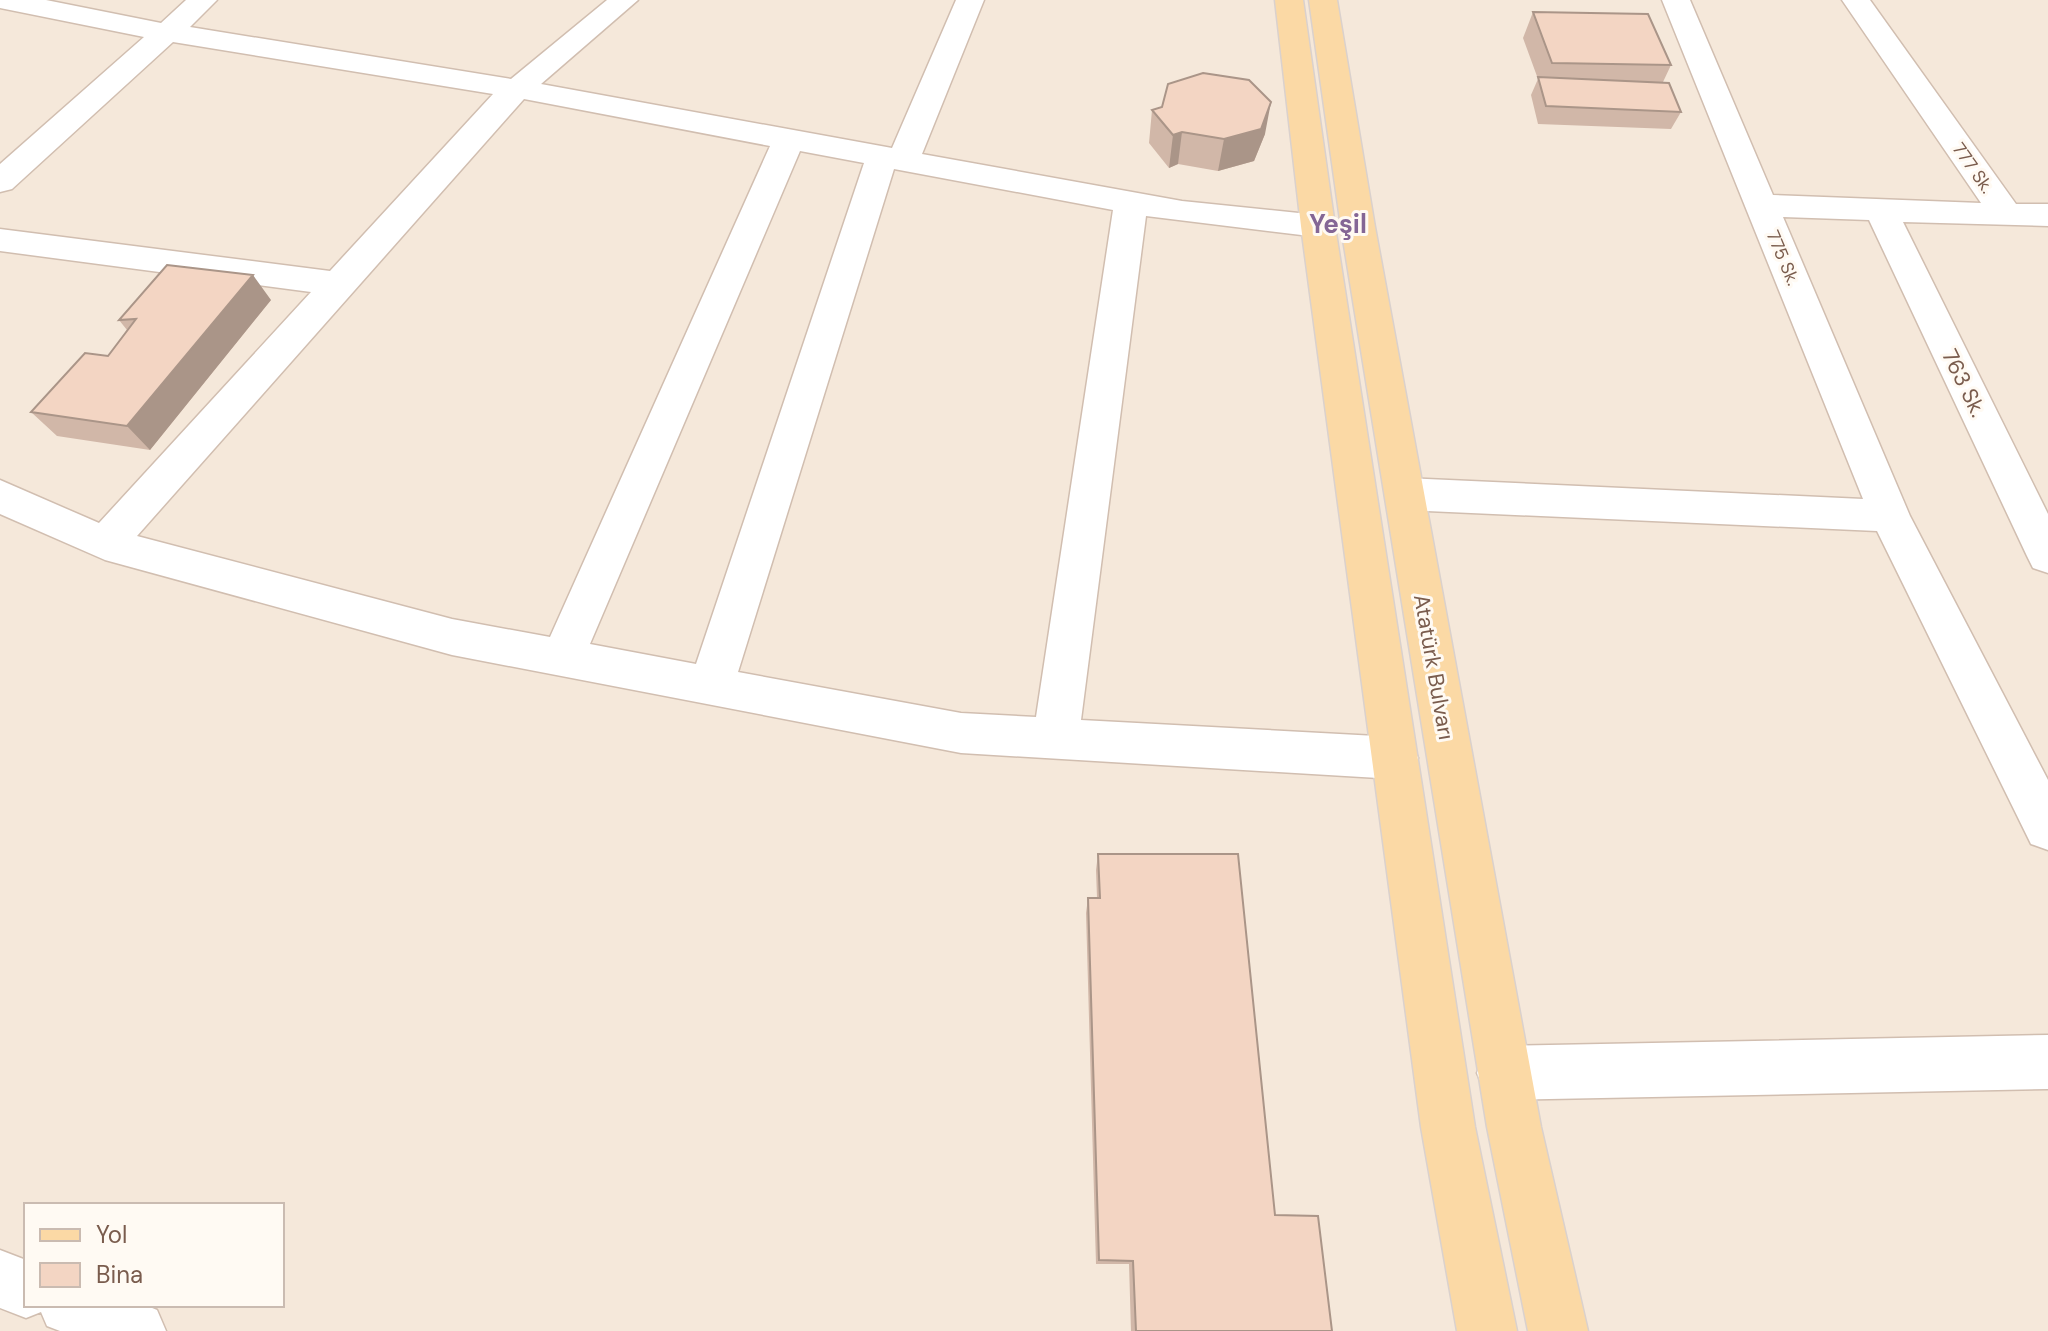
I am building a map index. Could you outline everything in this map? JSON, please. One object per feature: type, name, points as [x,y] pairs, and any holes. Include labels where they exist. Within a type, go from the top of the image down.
[{"type":"main road","points":[[1289,0],[1318,226],[1448,1127],[1487,1331]]},
{"type":"main road","name":"Atatürk Bulvarı","points":[[1323,0],[1504,1073],[1558,1331]]},
{"type":"street","points":[[3,0],[164,32],[518,89],[1182,212],[1318,226]]},
{"type":"street","points":[[0,182],[203,0]]},
{"type":"street","points":[[105,544],[518,89],[624,0]]},
{"type":"street","points":[[711,686],[893,158],[970,0]]},
{"type":"street","name":"775 Sk.","points":[[1676,0],[1890,516],[2048,828]]},
{"type":"street","name":"777 Sk.","points":[[1856,0],[2006,215]]},
{"type":"street","points":[[562,658],[789,139]]},
{"type":"street","points":[[1056,738],[1131,203]]},
{"type":"street","name":"777 Sk.","points":[[1761,205],[2006,215]]},
{"type":"street","name":"763 Sk.","points":[[1881,210],[2048,556]]},
{"type":"street","points":[[2006,215],[2048,215]]},
{"type":"street","points":[[0,240],[339,284]]},
{"type":"street","points":[[1405,494],[1890,516]]},
{"type":"street","points":[[0,496],[105,544],[452,637],[961,733],[1395,758]]},
{"type":"street","points":[[1504,1073],[2048,1062]]},
{"type":"street","points":[[0,1279],[24,1288]]},
{"type":"street","points":[[73,1307],[136,1331]]},
{"type":"shaded area","points":[[0,0],[2048,0],[2048,1331],[0,1331]]},
{"type":"building","points":[[1533,12],[1648,14],[1671,65],[1552,63]]},
{"type":"building","points":[[1203,73],[1249,80],[1271,102],[1261,129],[1224,139],[1182,132],[1173,135],[1152,110],[1162,107],[1168,84]]},
{"type":"building","points":[[1538,77],[1669,83],[1681,112],[1546,106]]},
{"type":"building","points":[[167,265],[253,275],[127,426],[31,412],[85,353],[108,356],[136,319],[119,320]]},
{"type":"building","points":[[1098,854],[1238,854],[1275,1215],[1318,1216],[1332,1331],[1136,1331],[1133,1261],[1099,1260],[1088,898],[1100,898]]},
{"type":"district","name":"Yeşil","points":[[1338,224]]}]
